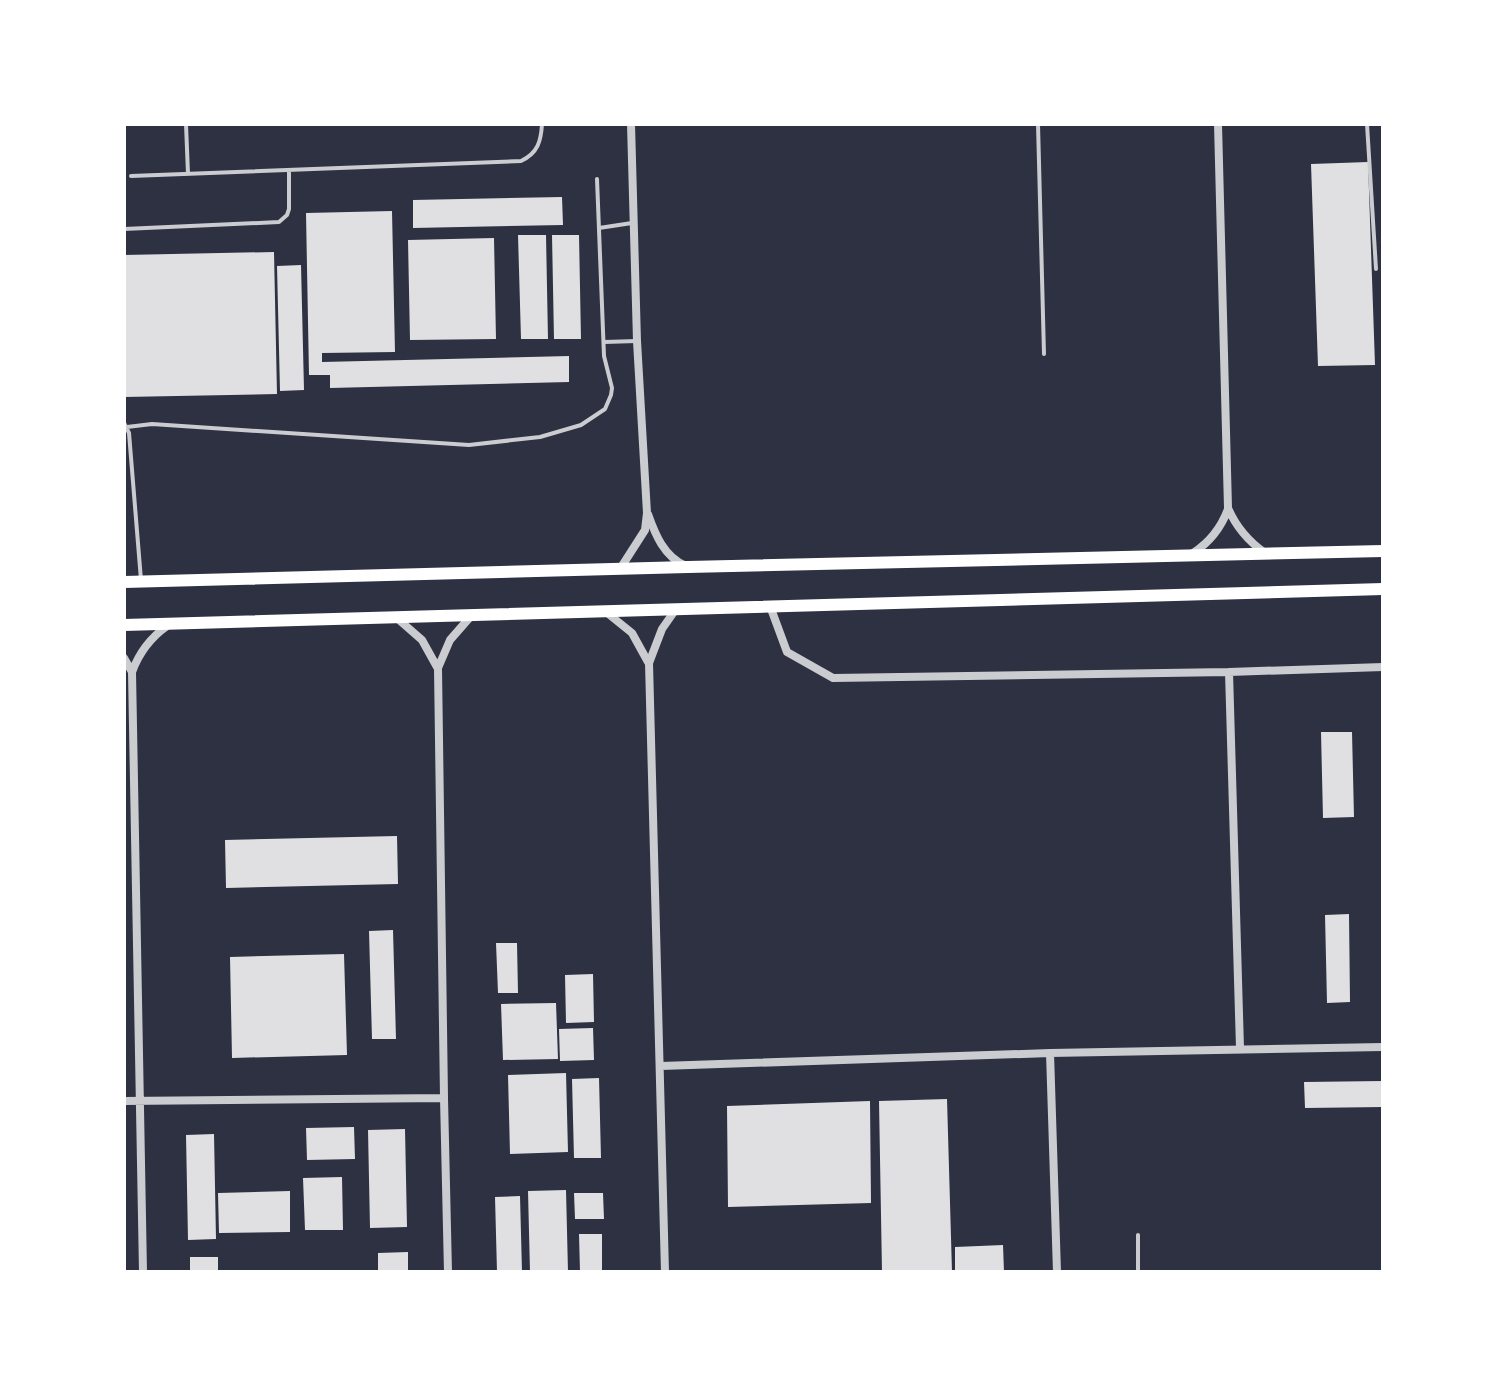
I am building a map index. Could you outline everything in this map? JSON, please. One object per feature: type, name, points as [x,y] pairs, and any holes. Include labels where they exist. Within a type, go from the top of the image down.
[{"type":"main road","points":[[124,582],[1383,551]]},
{"type":"main road","points":[[124,625],[1383,589]]},
{"type":"street","points":[[620,569],[645,530],[647,513],[637,341],[631,124]]},
{"type":"street","points":[[1218,124],[1228,508],[1247,538],[1265,553]]},
{"type":"street","points":[[1191,554],[1214,535],[1228,508]]},
{"type":"street","points":[[647,513],[666,550],[677,562],[688,567]]},
{"type":"street","points":[[770,606],[787,652],[833,678],[1383,667]]},
{"type":"street","points":[[665,1272],[649,663],[657,640],[676,609]]},
{"type":"street","points":[[606,612],[632,633],[649,663]]},
{"type":"street","points":[[448,1272],[438,668],[450,640],[471,616]]},
{"type":"street","points":[[398,619],[422,640],[438,668]]},
{"type":"street","points":[[143,1272],[132,672],[143,650],[159,631],[170,624]]},
{"type":"street","points":[[124,658],[132,672]]},
{"type":"street","points":[[1229,672],[1240,1048]]},
{"type":"street","points":[[661,1066],[1050,1053],[1383,1047]]},
{"type":"street","points":[[1050,1053],[1057,1272]]},
{"type":"street","points":[[124,1101],[444,1098]]},
{"type":"lane","points":[[186,124],[188,174]]},
{"type":"lane","points":[[131,176],[521,161],[539,146],[542,124]]},
{"type":"lane","points":[[1038,124],[1044,354]]},
{"type":"lane","points":[[1367,124],[1376,269]]},
{"type":"lane","points":[[124,229],[279,222],[289,209],[289,170]]},
{"type":"lane","points":[[141,582],[126,425],[152,424],[445,445],[540,437],[581,425],[605,409],[612,388],[604,356],[597,179]]},
{"type":"lane","points":[[599,228],[634,223]]},
{"type":"lane","points":[[604,342],[637,341]]},
{"type":"lane","points":[[124,464],[132,464]]},
{"type":"lane","points":[[1138,1235],[1138,1272]]},
{"type":"building","points":[[1368,162],[1375,365],[1318,366],[1311,164]]},
{"type":"building","points":[[562,197],[563,225],[413,228],[413,200]]},
{"type":"building","points":[[392,211],[395,352],[322,353],[322,362],[569,356],[569,382],[330,388],[330,375],[309,375],[306,213]]},
{"type":"building","points":[[518,235],[546,235],[548,339],[521,339]]},
{"type":"building","points":[[552,235],[579,235],[581,339],[554,339]]},
{"type":"building","points":[[494,238],[496,339],[410,340],[408,240]]},
{"type":"building","points":[[274,252],[277,394],[124,397],[124,255]]},
{"type":"building","points":[[301,265],[304,390],[280,391],[277,266]]},
{"type":"building","points":[[1321,732],[1352,732],[1354,817],[1323,818]]},
{"type":"building","points":[[397,836],[398,884],[226,888],[225,840]]},
{"type":"building","points":[[1349,914],[1350,1002],[1327,1003],[1325,915]]},
{"type":"building","points":[[393,930],[396,1039],[372,1039],[369,931]]},
{"type":"building","points":[[496,943],[517,943],[518,993],[498,993]]},
{"type":"building","points":[[344,954],[347,1055],[232,1058],[230,957]]},
{"type":"building","points":[[593,974],[594,1022],[566,1023],[565,975]]},
{"type":"building","points":[[556,1003],[558,1059],[503,1060],[501,1004]]},
{"type":"building","points":[[593,1028],[594,1060],[560,1061],[559,1029]]},
{"type":"building","points":[[566,1073],[568,1152],[510,1154],[508,1075]]},
{"type":"building","points":[[599,1078],[601,1158],[574,1158],[572,1079]]},
{"type":"building","points":[[1383,1081],[1383,1107],[1305,1108],[1304,1082]]},
{"type":"building","points":[[947,1099],[952,1272],[882,1272],[879,1101]]},
{"type":"building","points":[[870,1101],[871,1203],[728,1207],[727,1106]]},
{"type":"building","points":[[354,1127],[355,1159],[307,1160],[306,1128]]},
{"type":"building","points":[[405,1129],[407,1227],[370,1228],[368,1130]]},
{"type":"building","points":[[214,1134],[216,1239],[188,1240],[186,1135]]},
{"type":"building","points":[[342,1177],[343,1230],[305,1230],[303,1178]]},
{"type":"building","points":[[566,1190],[568,1272],[530,1272],[528,1191]]},
{"type":"building","points":[[290,1191],[290,1232],[219,1233],[218,1193]]},
{"type":"building","points":[[574,1193],[603,1193],[604,1219],[575,1219]]},
{"type":"building","points":[[520,1196],[522,1272],[497,1272],[495,1197]]},
{"type":"building","points":[[579,1234],[602,1234],[602,1272],[580,1272]]},
{"type":"building","points":[[1003,1245],[1004,1272],[955,1272],[955,1247]]},
{"type":"building","points":[[408,1252],[408,1272],[378,1272],[378,1253]]},
{"type":"building","points":[[190,1257],[218,1257],[218,1272],[190,1272]]}]
